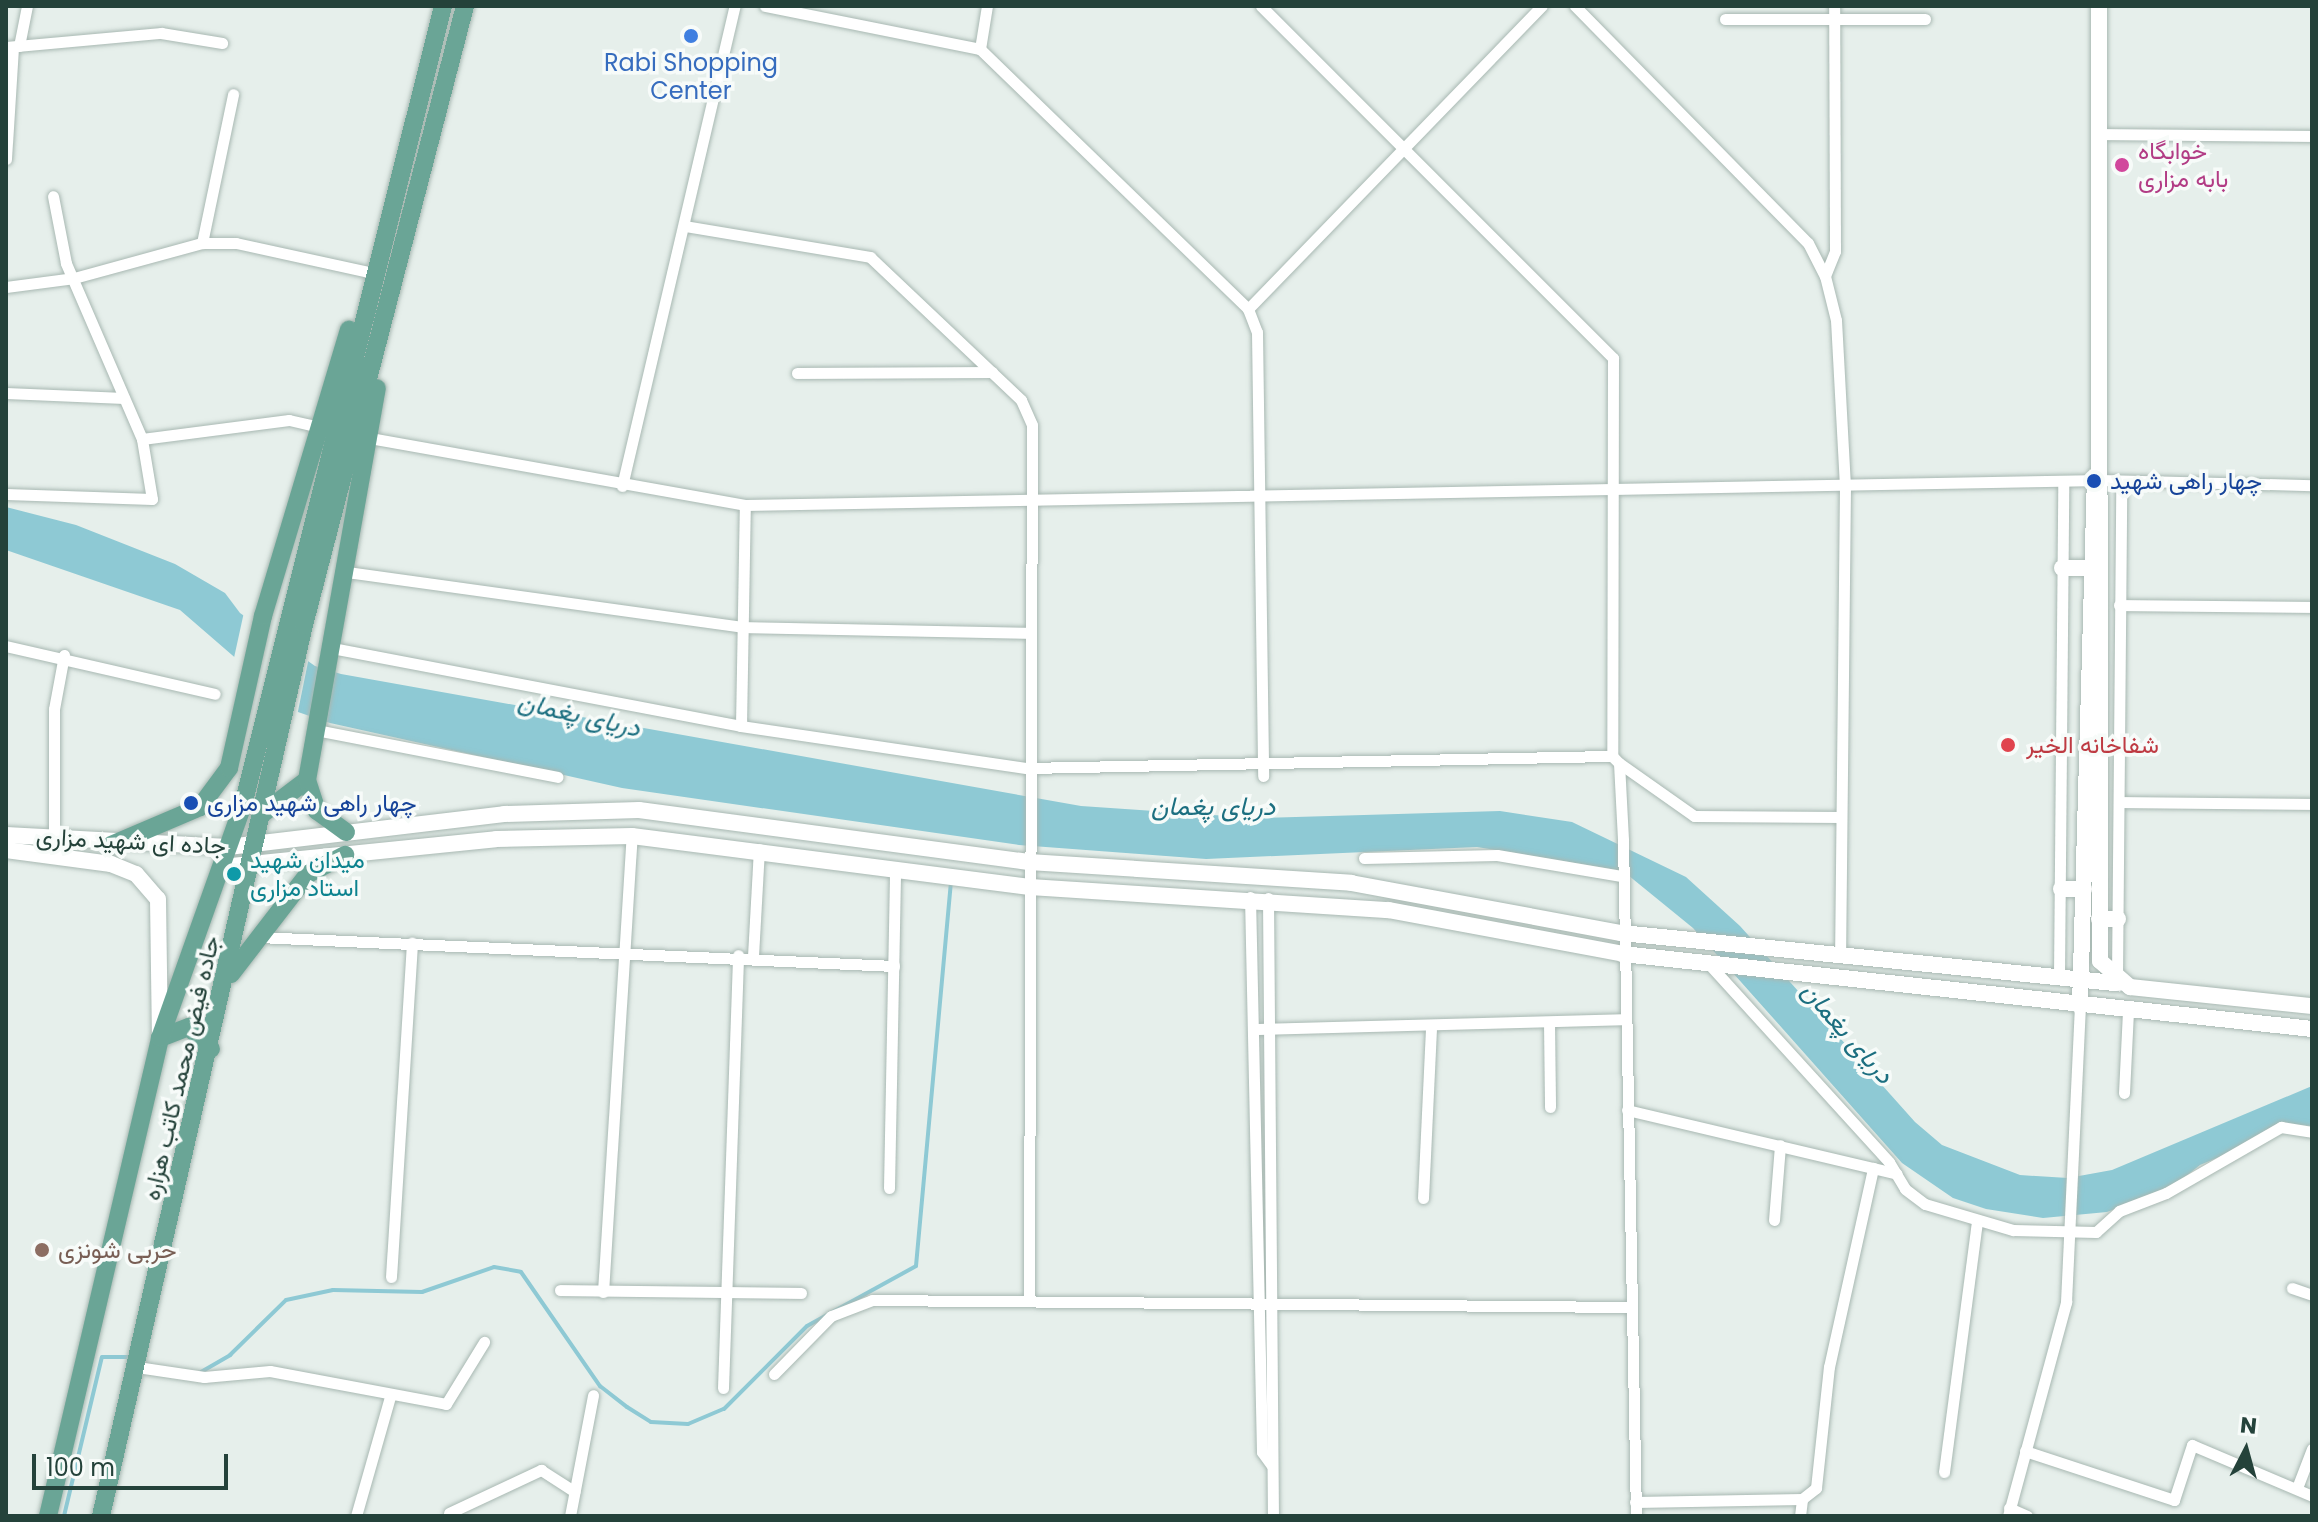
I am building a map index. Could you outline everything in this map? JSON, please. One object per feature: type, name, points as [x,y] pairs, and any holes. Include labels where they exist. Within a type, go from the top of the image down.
[{"type":"main road","points":[[111,845],[163,827],[217,791],[244,707],[263,616],[328,429],[374,273],[443,6]]},
{"type":"main road","points":[[346,832],[317,811],[307,780],[347,572],[381,345],[465,6]]},
{"type":"main road","points":[[2080,1006],[2087,568],[2098,455],[2099,6]]},
{"type":"main road","points":[[407,145],[428,154]]},
{"type":"main road","points":[[48,1516],[160,1038],[275,713],[295,623],[328,429]]},
{"type":"main road","points":[[295,623],[365,437]]},
{"type":"main road","points":[[2097,480],[2105,539],[2100,961],[2117,983]]},
{"type":"main road","points":[[2105,539],[2123,539]]},
{"type":"main road","points":[[2062,568],[2087,568]]},
{"type":"main road","name":"جاده فیض محمد کاتب هزاره","points":[[101,1516],[227,980],[262,814],[275,713]]},
{"type":"main road","points":[[262,814],[307,780]]},
{"type":"main road","name":"جاده ای شهید مزاری","points":[[6,835],[111,845],[228,847],[504,814],[639,810],[1029,862],[1351,883],[1622,933],[2082,979],[2312,1006]]},
{"type":"main road","points":[[222,867],[496,839],[632,836],[759,849],[1030,887],[1268,898],[1389,910],[1623,954],[2312,1029]]},
{"type":"main road","name":"جاده ای شهید مزاری","points":[[6,850],[111,864],[136,874],[158,899],[160,1038]]},
{"type":"main road","points":[[227,980],[308,874],[345,855]]},
{"type":"main road","points":[[2061,889],[2084,889]]},
{"type":"main road","points":[[2099,919],[2118,919]]},
{"type":"main road","points":[[160,1038],[189,1027],[211,1049]]},
{"type":"street","points":[[6,159],[13,47],[27,6]]},
{"type":"street","points":[[622,486],[685,226],[705,111],[735,6]]},
{"type":"street","points":[[765,6],[980,49],[1248,309],[1257,332],[1263,776]]},
{"type":"street","points":[[980,49],[987,6]]},
{"type":"street","points":[[1261,6],[1613,358],[1611,491],[1615,760],[1623,840],[1622,933],[1636,1516]]},
{"type":"street","points":[[1248,309],[1402,146],[1542,6]]},
{"type":"street","points":[[1575,6],[1808,243],[1825,276],[1836,320],[1845,486],[1840,955]]},
{"type":"street","points":[[1825,276],[1835,251],[1834,12]]},
{"type":"street","points":[[1725,19],[1834,12],[1925,19]]},
{"type":"street","points":[[13,47],[161,33],[222,43]]},
{"type":"street","points":[[202,243],[233,94]]},
{"type":"street","points":[[2098,134],[2312,136]]},
{"type":"street","points":[[6,494],[151,501],[142,439],[74,278],[53,196]]},
{"type":"street","points":[[685,226],[870,257],[1021,400],[1032,425],[1027,768],[1030,887],[1029,1298]]},
{"type":"street","points":[[6,287],[74,278],[202,243],[236,243],[374,273]]},
{"type":"street","points":[[797,373],[992,372]]},
{"type":"street","points":[[6,393],[124,398]]},
{"type":"street","points":[[142,439],[289,420],[622,486],[745,505],[2097,480],[2312,485]]},
{"type":"street","points":[[2059,977],[2063,481]]},
{"type":"street","points":[[2117,983],[2119,605],[2123,539],[2121,481]]},
{"type":"street","points":[[741,726],[745,505]]},
{"type":"street","points":[[347,572],[744,627],[1030,633]]},
{"type":"street","points":[[2119,605],[2312,607]]},
{"type":"street","points":[[6,646],[64,655],[215,694]]},
{"type":"street","points":[[54,840],[54,709],[64,655]]},
{"type":"street","points":[[331,655],[741,726],[1027,768],[1263,761],[1615,760],[1694,816],[1841,817]]},
{"type":"street","points":[[316,726],[557,777]]},
{"type":"street","points":[[2120,802],[2312,804]]},
{"type":"street","points":[[603,1292],[632,836]]},
{"type":"street","points":[[753,956],[759,849]]},
{"type":"street","points":[[1364,858],[1497,855],[1621,875]]},
{"type":"street","points":[[889,1188],[895,870]]},
{"type":"street","points":[[1250,897],[1262,1452],[1272,1466]]},
{"type":"street","points":[[1268,898],[1277,1305],[1273,1516]]},
{"type":"street","points":[[258,937],[738,955],[894,966]]},
{"type":"street","points":[[391,1277],[412,943]]},
{"type":"street","points":[[723,1388],[738,955]]},
{"type":"street","points":[[1708,963],[1925,1204],[1977,1220],[2074,1235],[2096,1232],[2119,1211],[2166,1193],[2281,1127],[2312,1132]]},
{"type":"street","points":[[2027,1516],[2009,1512],[2066,1302],[2074,1235],[2080,1006]]},
{"type":"street","points":[[2124,1093],[2128,1010]]},
{"type":"street","points":[[1254,1029],[1626,1019]]},
{"type":"street","points":[[1549,1022],[1550,1107]]},
{"type":"street","points":[[1423,1198],[1431,1026]]},
{"type":"street","points":[[1627,1110],[1897,1174]]},
{"type":"street","points":[[1774,1220],[1780,1145]]},
{"type":"street","points":[[1635,1502],[1802,1499],[1816,1488],[1829,1367],[1873,1168]]},
{"type":"street","points":[[1944,1472],[1977,1220]]},
{"type":"street","points":[[2292,1288],[2312,1295]]},
{"type":"street","points":[[560,1290],[727,1297],[801,1293]]},
{"type":"street","points":[[774,1374],[813,1330],[852,1304],[1029,1298],[1260,1305],[1632,1307]]},
{"type":"street","points":[[137,1367],[204,1377],[270,1371],[390,1397],[446,1404],[484,1342]]},
{"type":"street","points":[[570,1516],[593,1395]]},
{"type":"street","points":[[356,1516],[390,1397]]},
{"type":"street","points":[[2025,1451],[2174,1500],[2192,1445],[2312,1496]]},
{"type":"street","points":[[2297,1488],[2312,1449]]},
{"type":"street","points":[[449,1513],[541,1470],[575,1492]]},
{"type":"street","points":[[1800,1516],[1802,1499]]},
{"type":"water","points":[[6,507],[76,525],[175,564],[225,593],[240,613],[315,666],[341,674],[1081,806],[1257,818],[1500,811],[1572,822],[1686,877],[1740,926],[1915,1122],[1942,1145],[2020,1175],[2068,1178],[2112,1170],[2312,1086],[2312,1126],[2296,1125],[2200,1165],[2171,1188],[2107,1212],[2043,1218],[1986,1209],[1953,1198],[1902,1163],[1693,928],[1623,871],[1477,847],[1206,859],[1019,845],[622,788],[330,723],[298,712],[180,610],[6,550]]},
{"type":"pier","points":[[244,612],[309,657],[297,716],[232,667]]},
{"type":"waterway","points":[[201,1372],[230,1355],[286,1300],[333,1290],[422,1292],[494,1267],[521,1272],[600,1386],[651,1422],[688,1424],[724,1409],[807,1326],[916,1266],[951,882]]},
{"type":"waterway","points":[[64,1516],[102,1357],[129,1357]]},
{"type":"place","name":"Rabi Shopping Center","points":[[691,36]]},
{"type":"place","name":"خوابگاه بابه مزاری","points":[[2122,165]]},
{"type":"place","name":"چهار راهی شهید","points":[[2094,481]]},
{"type":"place","name":"شفاخانه الخیر","points":[[2008,745]]},
{"type":"place","name":"چهار راهی شهید مزاری","points":[[191,803]]},
{"type":"place","name":"میدان شهید استاد مزاری","points":[[234,874]]},
{"type":"place","name":"حربی شونزی","points":[[42,1250]]},
{"type":"water label","name":"دریای پغمان","points":[[579,715]]},
{"type":"water label","name":"دریای پغمان","points":[[1213,807]]},
{"type":"water label","name":"دریای پغمان","points":[[1847,1033]]}]
